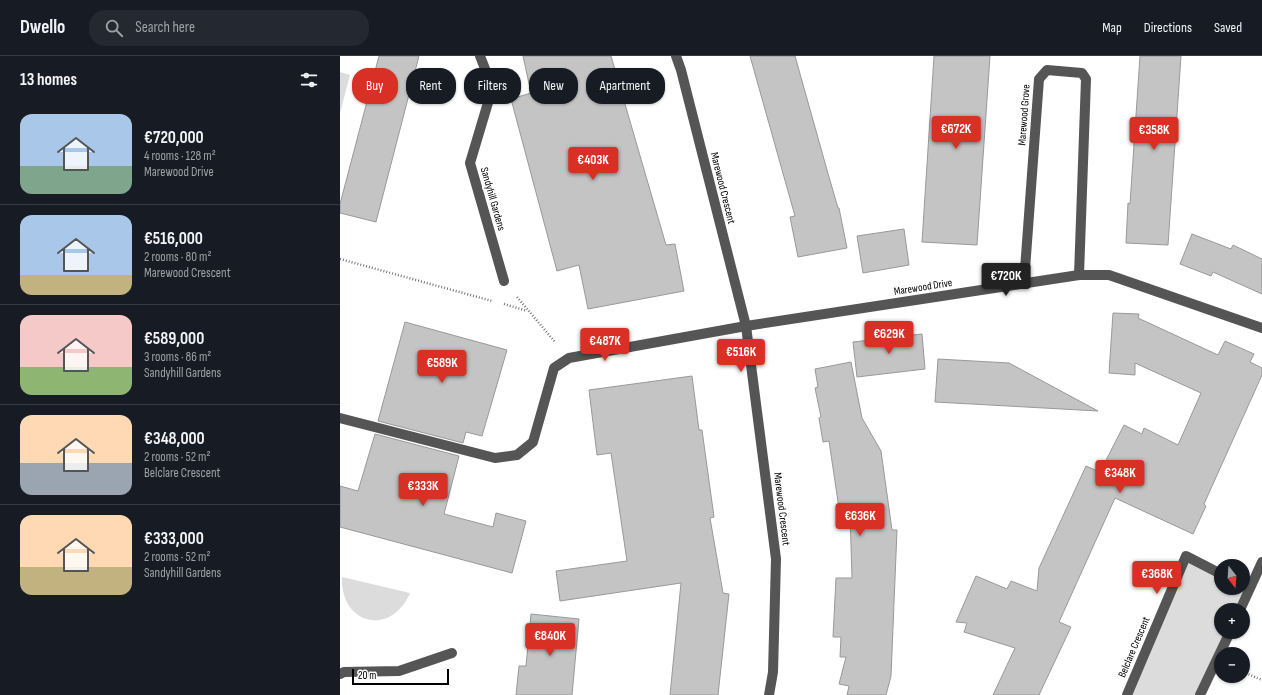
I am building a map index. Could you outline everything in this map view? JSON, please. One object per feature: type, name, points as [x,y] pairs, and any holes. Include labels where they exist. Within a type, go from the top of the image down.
[{"type":"street","name":"Sandyhill Gardens","points":[[480,56],[489,79],[490,96],[470,163],[504,281]]},
{"type":"street","name":"Marewood Crescent","points":[[676,56],[681,70],[746,326],[776,559],[773,672],[768,695]]},
{"type":"street","name":"Marewood Grove","points":[[1024,284],[1039,79],[1046,70],[1082,73],[1086,79],[1079,275]]},
{"type":"street","name":"Marewood Drive","points":[[746,326],[1079,275],[1109,275],[1262,328]]},
{"type":"street","points":[[340,418],[495,458],[517,455],[533,442],[554,368],[569,358],[746,326]]},
{"type":"street","name":"Belclare Crescent","points":[[1127,695],[1186,556],[1214,570]]},
{"type":"street","points":[[1250,581],[1262,562]]},
{"type":"street","points":[[1200,695],[1227,639]]},
{"type":"street","points":[[340,674],[344,672],[399,671],[452,653]]},
{"type":"path","points":[[340,259],[527,311]]},
{"type":"path","points":[[504,281],[527,311],[569,358]]},
{"type":"path","points":[[1250,675],[1262,680]]},
{"type":"shaded area","points":[[340,72],[350,75],[340,113]]},
{"type":"shaded area","points":[[1186,556],[1214,570],[1214,595],[1247,595],[1243,603],[1214,603],[1214,639],[1227,639],[1223,647],[1214,647],[1214,667],[1201,695],[1127,695]]},
{"type":"shaded area","points":[[342,577],[410,593],[402,607],[391,616],[380,620],[368,620],[358,615],[349,606],[344,593]]},
{"type":"building","points":[[379,56],[419,56],[416,68],[406,68],[407,104],[376,222],[340,213],[340,204],[366,104],[398,104],[398,68],[376,68]]},
{"type":"building","points":[[523,56],[611,56],[614,68],[586,68],[586,104],[625,104],[666,245],[675,244],[684,291],[588,309],[579,265],[557,271],[512,104],[521,104],[521,96],[529,94],[529,104],[578,104],[578,68],[529,68],[529,84]]},
{"type":"building","points":[[750,56],[795,56],[839,208],[847,248],[798,257],[790,217],[795,216]]},
{"type":"building","points":[[934,56],[990,56],[977,245],[922,242]]},
{"type":"building","points":[[1140,56],[1181,56],[1168,245],[1126,243]]},
{"type":"building","points":[[904,229],[909,265],[863,273],[857,236]]},
{"type":"building","points":[[1192,234],[1231,249],[1233,245],[1262,259],[1262,294],[1213,272],[1211,276],[1180,264]]},
{"type":"building","points":[[1113,313],[1139,314],[1138,318],[1218,355],[1225,341],[1254,354],[1250,362],[1262,368],[1262,375],[1204,504],[1206,506],[1193,534],[1115,498],[1059,622],[1071,627],[1039,695],[993,695],[1015,648],[964,632],[967,623],[956,622],[976,576],[1007,589],[1011,581],[1037,591],[1039,568],[1086,466],[1100,472],[1124,425],[1142,434],[1144,428],[1178,445],[1201,393],[1135,363],[1135,375],[1109,373]]},
{"type":"building","points":[[405,322],[507,350],[482,436],[466,432],[463,443],[378,421]]},
{"type":"building","points":[[922,334],[925,369],[857,377],[853,342]]},
{"type":"building","points":[[938,359],[1009,363],[1098,411],[935,402]]},
{"type":"building","points":[[851,362],[862,418],[881,451],[892,530],[897,530],[891,676],[886,695],[847,695],[849,686],[839,684],[846,657],[840,657],[841,637],[833,637],[836,578],[852,578],[850,513],[840,515],[829,441],[823,442],[819,418],[821,417],[815,388],[818,387],[815,369]]},
{"type":"building","points":[[692,376],[699,430],[702,430],[714,517],[710,518],[723,593],[729,594],[718,695],[670,695],[681,583],[560,601],[556,571],[627,561],[611,453],[597,455],[589,390]]},
{"type":"building","points":[[375,434],[459,456],[444,514],[493,527],[496,513],[526,521],[512,573],[340,527],[340,486],[358,491]]},
{"type":"building","points":[[531,614],[579,619],[572,695],[516,695],[519,666],[526,666]]}]
